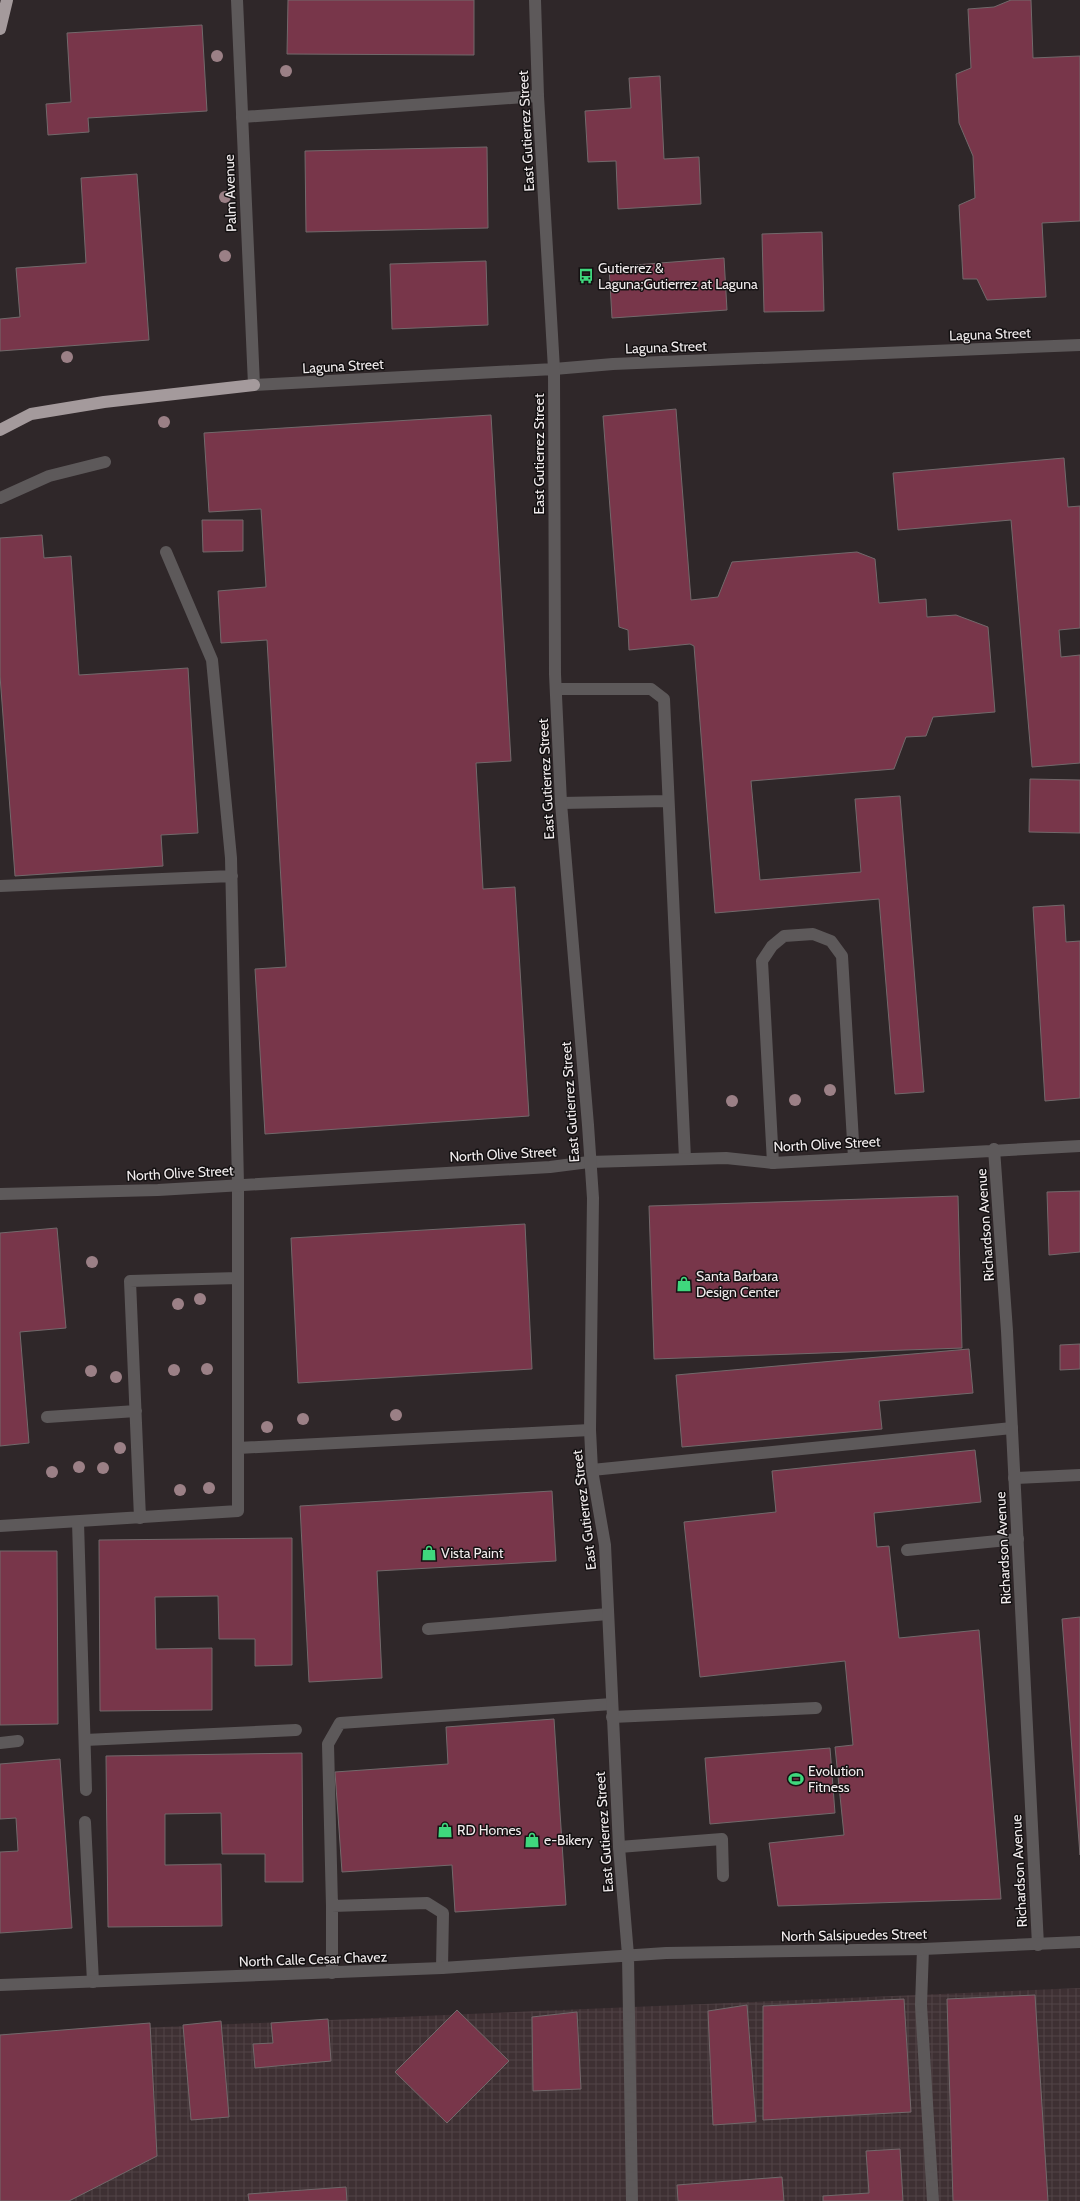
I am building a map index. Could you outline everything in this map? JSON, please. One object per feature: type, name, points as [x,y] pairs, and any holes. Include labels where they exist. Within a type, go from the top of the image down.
[{"type":"highway","points":[[0,29],[7,0]]},
{"type":"highway","points":[[0,430],[31,414],[104,402],[254,385]]},
{"type":"street","name":"Palm Avenue","points":[[237,0],[254,385]]},
{"type":"street","name":"East Gutierrez Street","points":[[535,0],[538,96],[554,369],[556,688],[561,802],[588,1125],[592,1198],[590,1430],[592,1470],[605,1545],[619,1847],[628,1955],[632,2201]]},
{"type":"street","points":[[242,117],[538,96]]},
{"type":"street","name":"Laguna Street","points":[[254,385],[621,364],[1080,345]]},
{"type":"street","points":[[0,498],[49,476],[105,462]]},
{"type":"street","points":[[0,1526],[238,1511],[238,1186],[232,962],[232,876],[212,660],[166,552]]},
{"type":"street","points":[[556,688],[651,689],[664,699],[685,1159]]},
{"type":"street","points":[[561,802],[668,801]]},
{"type":"street","points":[[0,886],[232,876]]},
{"type":"street","points":[[773,1163],[762,961],[772,946],[784,936],[814,934],[831,941],[842,956],[854,1158]]},
{"type":"street","name":"North Olive Street","points":[[0,1194],[238,1186],[550,1167],[590,1162],[726,1158],[773,1163],[994,1149],[1080,1146]]},
{"type":"street","name":"Richardson Avenue","points":[[994,1149],[1012,1428],[1038,1945]]},
{"type":"street","points":[[140,1518],[130,1281],[238,1278]]},
{"type":"street","points":[[47,1417],[136,1411]]},
{"type":"street","points":[[592,1470],[1012,1428]]},
{"type":"street","points":[[238,1448],[590,1430]]},
{"type":"street","points":[[1014,1478],[1080,1475]]},
{"type":"street","points":[[78,1522],[86,1790]]},
{"type":"street","points":[[907,1550],[1018,1539]]},
{"type":"street","points":[[428,1629],[608,1614]]},
{"type":"street","points":[[332,1973],[328,1744],[340,1723],[612,1704]]},
{"type":"street","points":[[612,1717],[816,1708]]},
{"type":"street","points":[[85,1740],[296,1730]]},
{"type":"street","points":[[0,1743],[18,1741]]},
{"type":"street","points":[[85,1822],[93,1982]]},
{"type":"street","points":[[619,1847],[722,1839],[724,1876]]},
{"type":"street","points":[[332,1906],[427,1903],[443,1913],[442,1968]]},
{"type":"street","name":"North Salsipuedes Street","points":[[628,1955],[923,1949],[1080,1942]]},
{"type":"street","points":[[923,1949],[921,2005],[933,2201]]},
{"type":"street","name":"North Calle Cesar Chavez","points":[[0,1985],[442,1968],[628,1955]]},
{"type":"shaded area","points":[[1080,1988],[1080,2201],[0,2201],[0,2034]]},
{"type":"building","points":[[288,0],[474,0],[474,55],[287,54]]},
{"type":"building","points":[[1011,0],[1031,0],[1033,58],[1080,56],[1080,221],[1042,223],[1046,297],[987,300],[977,279],[963,279],[959,205],[975,198],[973,156],[959,123],[956,74],[971,68],[968,9],[994,7]]},
{"type":"building","points":[[202,25],[207,111],[88,118],[89,132],[48,135],[46,104],[71,102],[67,33]]},
{"type":"building","points":[[660,76],[664,159],[699,157],[701,204],[618,209],[616,161],[588,162],[585,111],[631,108],[629,78]]},
{"type":"building","points":[[487,147],[488,228],[306,232],[305,151]]},
{"type":"building","points":[[137,174],[149,340],[0,351],[0,319],[20,317],[16,268],[86,263],[81,178]]},
{"type":"building","points":[[822,232],[824,311],[764,312],[762,234]]},
{"type":"building","points":[[724,258],[727,310],[612,318],[609,267]]},
{"type":"building","points":[[486,261],[488,325],[392,329],[390,264]]},
{"type":"building","points":[[676,409],[691,600],[718,597],[732,562],[857,552],[875,559],[879,603],[926,599],[927,617],[956,615],[988,627],[995,712],[933,717],[926,736],[906,737],[894,769],[751,781],[760,880],[861,872],[855,799],[900,796],[924,1092],[895,1094],[879,899],[715,913],[694,646],[690,644],[629,650],[628,630],[619,627],[603,416]]},
{"type":"building","points":[[491,415],[511,761],[476,763],[483,889],[515,887],[529,1116],[265,1134],[255,969],[286,967],[267,640],[221,643],[218,591],[266,587],[261,509],[209,512],[204,433]]},
{"type":"building","points":[[1064,458],[1068,507],[1080,506],[1080,628],[1059,630],[1061,657],[1080,655],[1080,763],[1032,767],[1011,520],[898,530],[893,473]]},
{"type":"building","points":[[202,520],[243,520],[243,551],[203,552]]},
{"type":"building","points":[[42,535],[44,558],[71,556],[79,675],[188,668],[198,833],[161,835],[163,866],[15,876],[0,676],[0,538]]},
{"type":"building","points":[[1030,779],[1080,780],[1080,833],[1029,832]]},
{"type":"building","points":[[1064,905],[1066,942],[1080,941],[1080,1098],[1045,1101],[1033,907]]},
{"type":"building","points":[[1080,1191],[1080,1252],[1049,1255],[1047,1192]]},
{"type":"building","points":[[958,1196],[962,1348],[654,1359],[649,1206]]},
{"type":"building","points":[[525,1224],[532,1369],[298,1383],[291,1238]]},
{"type":"building","points":[[57,1228],[66,1328],[20,1332],[29,1443],[0,1446],[0,1233]]},
{"type":"building","points":[[1080,1344],[1080,1369],[1060,1370],[1060,1345]]},
{"type":"building","points":[[969,1349],[973,1393],[879,1401],[882,1429],[682,1447],[676,1375]]},
{"type":"building","points":[[975,1450],[981,1502],[874,1513],[877,1547],[889,1546],[899,1638],[979,1630],[1001,1899],[778,1906],[769,1843],[844,1835],[835,1747],[853,1745],[845,1661],[700,1677],[684,1522],[776,1512],[772,1471]]},
{"type":"building","points":[[552,1491],[556,1561],[377,1571],[382,1678],[309,1682],[300,1506]]},
{"type":"building","points":[[292,1538],[292,1665],[255,1666],[255,1639],[219,1639],[218,1596],[155,1597],[156,1649],[212,1648],[212,1710],[100,1711],[99,1540]]},
{"type":"building","points":[[0,1551],[57,1551],[58,1724],[0,1725]]},
{"type":"building","points":[[1080,1617],[1080,1855],[1062,1619]]},
{"type":"building","points":[[554,1719],[566,1905],[455,1912],[452,1865],[342,1872],[335,1772],[448,1764],[446,1727]]},
{"type":"building","points":[[830,1748],[835,1813],[710,1824],[705,1758]]},
{"type":"building","points":[[302,1753],[303,1882],[265,1882],[265,1854],[222,1854],[221,1813],[165,1814],[165,1865],[221,1864],[222,1926],[108,1927],[106,1756]]},
{"type":"building","points":[[60,1759],[72,1928],[0,1933],[0,1852],[18,1851],[16,1818],[0,1819],[0,1764]]},
{"type":"building","points":[[1035,1995],[1048,2201],[953,2201],[947,1999]]},
{"type":"building","points":[[904,1999],[911,2112],[763,2120],[763,2006]]},
{"type":"building","points":[[747,2005],[756,2122],[713,2125],[708,2011]]},
{"type":"building","points":[[457,2010],[509,2061],[447,2123],[395,2072]]},
{"type":"building","points":[[577,2012],[581,2089],[533,2091],[532,2017]]},
{"type":"building","points":[[328,2019],[331,2061],[255,2068],[253,2044],[273,2043],[271,2023]]},
{"type":"building","points":[[221,2021],[229,2117],[191,2120],[183,2025]]},
{"type":"building","points":[[150,2023],[157,2156],[69,2201],[0,2201],[0,2035]]},
{"type":"building","points":[[900,2149],[903,2201],[823,2201],[823,2196],[869,2193],[866,2151]]},
{"type":"building","points":[[782,2177],[784,2201],[678,2201],[677,2185]]},
{"type":"building","points":[[346,2187],[347,2201],[249,2201],[248,2194]]},
{"type":"place","name":"Gutierrez & Laguna;Gutierrez at Laguna","points":[[586,276]]},
{"type":"place","name":"Santa Barbara Design Center","points":[[684,1284]]},
{"type":"place","name":"Vista Paint","points":[[429,1553]]},
{"type":"place","name":"Evolution Fitness","points":[[796,1779]]},
{"type":"place","name":"RD Homes","points":[[445,1830]]},
{"type":"place","name":"e-Bikery","points":[[532,1840]]}]
